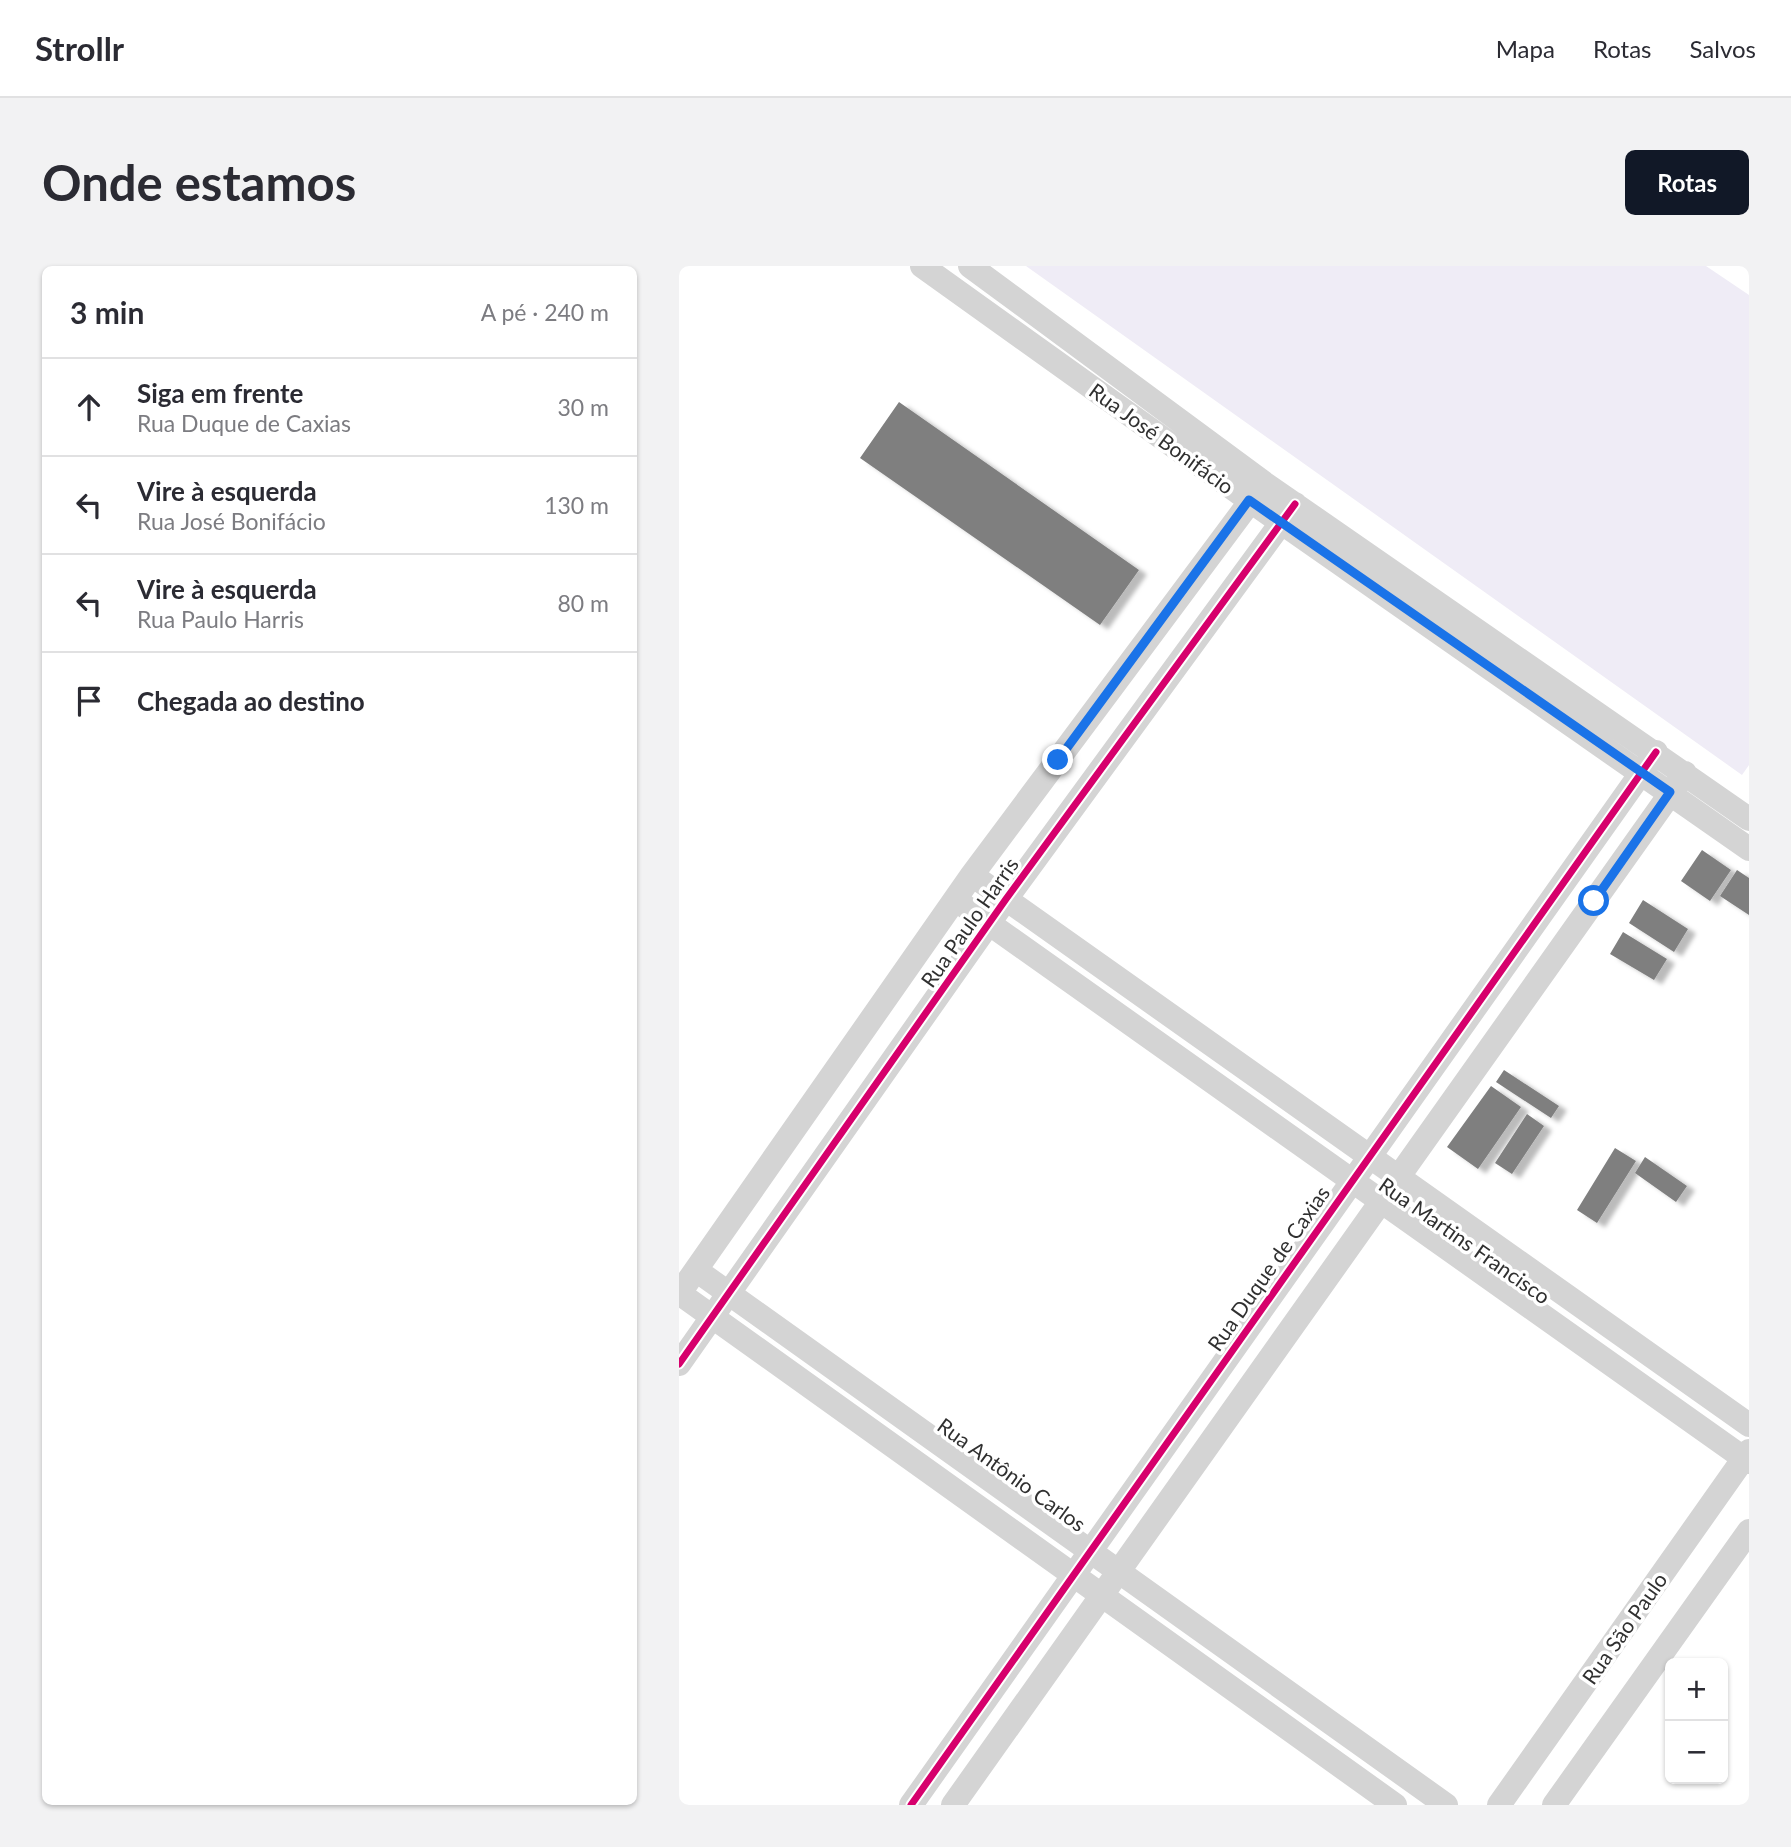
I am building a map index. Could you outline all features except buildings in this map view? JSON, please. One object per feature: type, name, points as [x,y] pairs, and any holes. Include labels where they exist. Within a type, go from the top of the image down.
[{"type":"street","name":"Rua José Bonifácio","points":[[922,266],[1257,491],[1641,771],[1745,807]]},
{"type":"street","name":"Rua José Bonifácio","points":[[970,266],[1257,491]]},
{"type":"street","name":"Rua Paulo Harris","points":[[679,1294],[972,875],[1257,491]]},
{"type":"street","name":"Rua José Bonifácio","points":[[1288,513],[1656,752],[1678,783],[1749,849]]},
{"type":"street","name":"Rua Paulo Harris","points":[[679,1364],[1006,899],[1288,513]]},
{"type":"street","name":"Rua Duque de Caxias","points":[[911,1805],[1368,1155],[1656,752]]},
{"type":"street","points":[[1058,760],[1090,783]]},
{"type":"street","points":[[939,1766],[960,1796],[1678,783]]},
{"type":"street","name":"Rua Martins Francisco","points":[[972,875],[1749,1425]]},
{"type":"street","points":[[1564,880],[1594,901]]},
{"type":"street","name":"Rua Martins Francisco","points":[[956,900],[1609,1363],[1747,1457]]},
{"type":"street","name":"Rua Antônio Carlos","points":[[696,1269],[1446,1805]]},
{"type":"street","points":[[679,1294],[1395,1805]]},
{"type":"street","points":[[1609,1363],[1625,1338]]},
{"type":"street","name":"Rua São Paulo","points":[[1499,1805],[1747,1457]]},
{"type":"street","points":[[1554,1805],[1749,1531]]},
{"type":"shaded area","points":[[1026,266],[1706,266],[1749,295],[1749,765],[1742,775]]},
{"type":"cycle path","points":[[679,1364],[1006,899],[1295,504]]},
{"type":"cycle path","points":[[911,1805],[1656,752]]},
{"type":"route","points":[[1058,760],[1249,500],[1670,792],[1594,901]]}]
